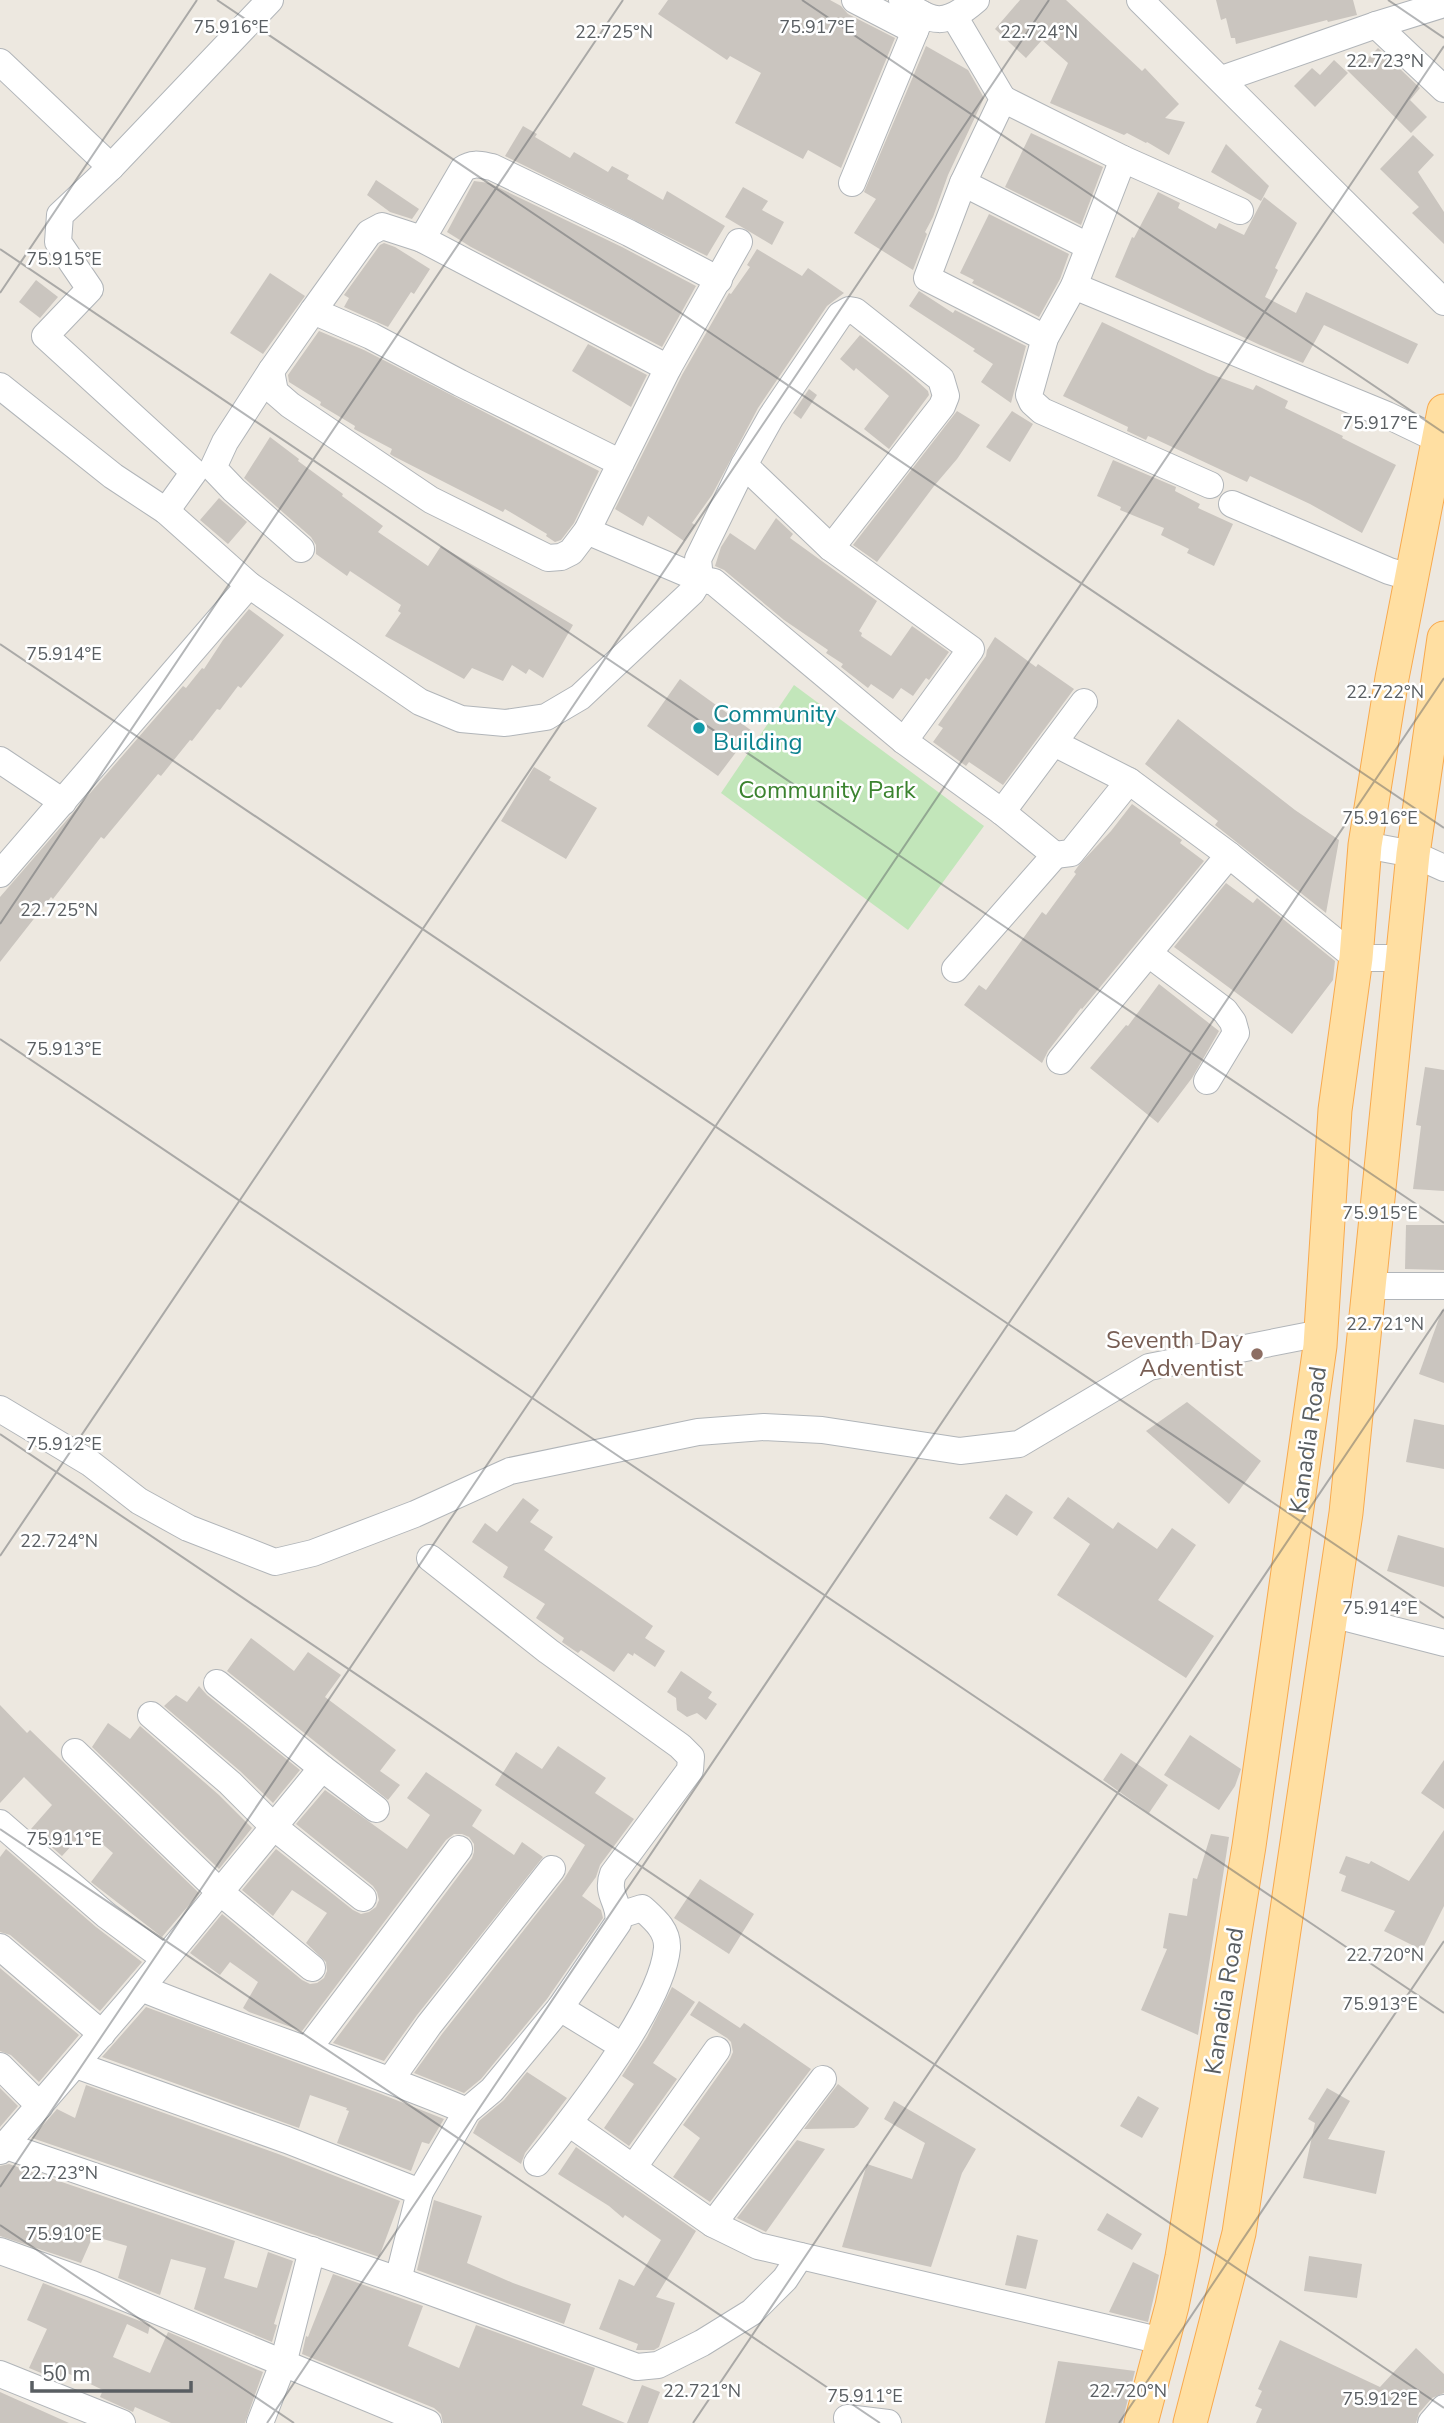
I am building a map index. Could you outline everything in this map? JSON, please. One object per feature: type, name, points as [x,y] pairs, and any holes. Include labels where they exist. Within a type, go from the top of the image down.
[{"type":"main road","name":"Kanadia Road","points":[[1141,2423],[1172,2306],[1185,2244],[1250,1846],[1321,1333],[1335,1110],[1356,958],[1365,845],[1392,678],[1442,420]]},
{"type":"main road","name":"Kanadia Road","points":[[1190,2423],[1239,2233],[1346,1513],[1413,854],[1444,638]]},
{"type":"main road","points":[[1392,678],[1437,687]]},
{"type":"main road","points":[[1250,1846],[1294,1853]]},
{"type":"main road","points":[[1172,2306],[1218,2316]]},
{"type":"street","points":[[166,511],[194,472],[46,336],[90,289],[58,242],[60,215],[111,167],[270,0]]},
{"type":"street","points":[[855,0],[936,20],[954,16],[975,0]]},
{"type":"street","points":[[1140,0],[1444,299]]},
{"type":"street","points":[[1222,79],[1444,4]]},
{"type":"street","points":[[852,183],[913,15]]},
{"type":"street","points":[[954,16],[1003,99],[1123,159],[1240,212]]},
{"type":"street","points":[[1376,25],[1444,89]]},
{"type":"street","points":[[0,62],[111,167]]},
{"type":"street","points":[[1003,99],[963,183],[927,278],[1045,338]]},
{"type":"street","points":[[1123,159],[1074,286],[1045,338],[1029,395],[1042,411],[1210,485]]},
{"type":"street","points":[[422,239],[463,169],[475,164],[492,167],[719,280]]},
{"type":"street","points":[[963,183],[1088,246]]},
{"type":"street","points":[[300,549],[213,468],[225,442],[271,371],[369,233],[382,226],[422,239],[668,368]]},
{"type":"street","points":[[271,371],[275,392],[290,405],[431,500],[548,558],[561,557],[571,552],[587,531],[668,368],[739,242]]},
{"type":"street","points":[[1074,286],[1387,415],[1442,420]]},
{"type":"street","points":[[0,386],[113,476],[166,511],[249,585],[421,702],[461,719],[505,723],[545,717],[580,697],[692,592],[700,579],[698,559],[744,466],[794,383],[840,315],[849,310],[855,311],[941,379],[946,396],[943,406],[831,548]]},
{"type":"street","points":[[313,311],[370,336],[621,463]]},
{"type":"street","points":[[744,466],[831,548],[971,649],[904,741]]},
{"type":"street","points":[[1231,504],[1389,571],[1413,578]]},
{"type":"street","points":[[587,531],[700,579],[714,582],[904,741],[1002,812],[1055,855]]},
{"type":"street","points":[[0,874],[249,585]]},
{"type":"street","points":[[1002,812],[1084,702]]},
{"type":"street","points":[[1054,743],[1129,781],[1229,855],[1356,958],[1402,958]]},
{"type":"street","points":[[0,760],[63,802]]},
{"type":"street","points":[[955,968],[1055,855],[1071,853],[1129,781]]},
{"type":"street","points":[[1365,845],[1413,854],[1444,867]]},
{"type":"street","points":[[1060,1061],[1229,855]]},
{"type":"street","points":[[1149,954],[1226,1011],[1233,1022],[1236,1033],[1207,1081]]},
{"type":"street","points":[[1368,1286],[1444,1286]]},
{"type":"street","points":[[0,1409],[90,1463],[139,1501],[188,1528],[275,1562],[313,1553],[415,1514],[510,1471],[698,1432],[764,1427],[822,1430],[960,1451],[1019,1444],[1149,1367],[1321,1333]]},
{"type":"street","points":[[398,2280],[420,2192],[467,2111],[492,2090],[560,2007],[618,1923],[620,1914],[610,1891],[613,1874],[690,1770],[691,1757],[680,1746],[548,1651],[430,1558]]},
{"type":"street","points":[[1331,1614],[1444,1643]]},
{"type":"street","points":[[217,1682],[376,1809]]},
{"type":"street","points":[[151,1715],[230,1783],[274,1827],[363,1898]]},
{"type":"street","points":[[75,1752],[220,1892],[312,1968]]},
{"type":"street","points":[[322,1768],[141,1988],[3,2149],[312,2250],[637,2367],[658,2365],[702,2343],[752,2312],[785,2279],[800,2256]]},
{"type":"street","points":[[0,1823],[106,1914],[164,1958]]},
{"type":"street","points":[[308,2049],[459,1849]]},
{"type":"street","points":[[391,2079],[429,2025],[552,1868]]},
{"type":"street","points":[[537,2163],[569,2123],[622,2046],[655,1991],[667,1946],[660,1924],[642,1908],[620,1914]]},
{"type":"street","points":[[0,1947],[102,2034]]},
{"type":"street","points":[[141,1988],[391,2079],[467,2111]]},
{"type":"street","points":[[560,2007],[622,2046]]},
{"type":"street","points":[[633,2168],[717,2050]]},
{"type":"street","points":[[76,2065],[287,2140],[420,2192]]},
{"type":"street","points":[[0,2066],[40,2106]]},
{"type":"street","points":[[713,2224],[823,2079]]},
{"type":"street","points":[[569,2123],[713,2224],[758,2246],[1162,2341]]},
{"type":"street","points":[[260,2423],[283,2364],[312,2250]]},
{"type":"street","points":[[0,2251],[92,2284],[428,2423]]},
{"type":"street","points":[[0,2374],[122,2423]]},
{"type":"street","points":[[1431,2423],[1444,2408]]},
{"type":"street","points":[[847,2418],[888,2423]]},
{"type":"green space","name":"Community Park","points":[[794,685],[984,826],[908,930],[721,793]]},
{"type":"building","points":[[668,0],[830,0],[848,14],[895,38],[841,168],[808,150],[803,159],[735,123],[761,73],[730,56],[727,60],[658,14]]},
{"type":"building","points":[[1020,0],[1066,0],[1142,71],[1145,68],[1179,104],[1165,118],[1185,122],[1169,155],[1127,133],[1124,135],[1050,103],[1068,63],[1042,40],[1026,58],[995,29]]},
{"type":"building","points":[[1216,0],[1353,0],[1357,15],[1328,22],[1327,20],[1236,44],[1235,38],[1231,38],[1226,18],[1221,20]]},
{"type":"building","points":[[926,46],[968,70],[984,98],[948,175],[913,270],[854,233],[876,199],[864,192]]},
{"type":"building","points":[[1378,48],[1420,88],[1410,100],[1427,117],[1411,133],[1347,70],[1361,56],[1366,60]]},
{"type":"building","points":[[1334,60],[1348,73],[1315,107],[1294,86],[1312,68],[1320,75]]},
{"type":"building","points":[[523,126],[537,134],[535,137],[570,158],[574,152],[608,172],[612,166],[629,175],[627,179],[663,200],[667,191],[725,226],[707,256],[505,156]]},
{"type":"building","points":[[1031,133],[1103,167],[1081,225],[1005,187]]},
{"type":"building","points":[[1413,135],[1434,155],[1418,172],[1444,212],[1444,244],[1412,213],[1419,207],[1380,169]]},
{"type":"building","points":[[1226,144],[1269,186],[1261,201],[1211,172]]},
{"type":"building","points":[[376,180],[419,209],[412,219],[390,212],[367,195]]},
{"type":"building","points":[[474,181],[489,183],[696,286],[662,347],[447,232]]},
{"type":"building","points":[[743,187],[768,201],[762,210],[784,222],[772,245],[725,217]]},
{"type":"building","points":[[1158,192],[1180,203],[1178,208],[1216,229],[1219,223],[1244,235],[1264,197],[1297,223],[1275,268],[1278,270],[1265,297],[1296,313],[1306,292],[1418,344],[1408,364],[1324,325],[1303,363],[1115,277],[1132,237],[1134,238]]},
{"type":"building","points":[[989,214],[1069,254],[1060,279],[1039,317],[972,283],[974,280],[960,273]]},
{"type":"building","points":[[384,243],[430,269],[388,327],[344,307],[349,298],[344,295]]},
{"type":"building","points":[[757,249],[802,276],[808,268],[844,293],[827,306],[758,408],[712,495],[692,523],[695,525],[684,541],[648,516],[643,526],[615,509],[682,375],[729,293],[731,294],[750,267],[747,265]]},
{"type":"building","points":[[270,273],[305,296],[263,354],[230,333]]},
{"type":"building","points":[[36,280],[58,297],[40,318],[19,302]]},
{"type":"building","points":[[919,291],[953,313],[955,310],[1026,346],[1011,403],[981,382],[993,364],[973,351],[975,349],[909,306]]},
{"type":"building","points":[[1102,322],[1208,373],[1253,390],[1256,385],[1288,401],[1285,408],[1396,465],[1362,533],[1310,504],[1250,476],[1247,482],[1153,438],[1148,436],[1146,440],[1127,431],[1128,427],[1063,396]]},
{"type":"building","points":[[319,331],[364,350],[599,471],[574,523],[561,540],[555,542],[546,536],[547,534],[505,509],[503,512],[393,456],[390,454],[392,449],[354,429],[355,426],[289,382],[288,375]]},
{"type":"building","points":[[860,335],[928,391],[929,395],[889,449],[864,429],[889,396],[856,368],[854,371],[840,359]]},
{"type":"building","points":[[588,344],[647,375],[631,407],[572,371]]},
{"type":"building","points":[[809,389],[817,395],[801,419],[793,413]]},
{"type":"building","points":[[957,411],[980,425],[877,562],[853,545]]},
{"type":"building","points":[[1012,411],[1033,424],[1010,462],[986,447]]},
{"type":"building","points":[[270,437],[383,526],[378,532],[428,566],[441,546],[573,625],[543,678],[529,669],[526,674],[512,665],[503,681],[472,668],[464,679],[385,636],[401,613],[398,611],[401,605],[350,571],[347,576],[316,554],[316,545],[311,537],[244,478]]},
{"type":"building","points":[[1113,460],[1176,487],[1175,491],[1200,504],[1198,508],[1233,524],[1214,566],[1187,553],[1189,549],[1161,535],[1164,528],[1120,510],[1121,507],[1097,496]]},
{"type":"building","points":[[219,498],[247,522],[228,544],[200,520]]},
{"type":"building","points":[[776,518],[793,534],[790,538],[877,601],[859,631],[861,636],[891,656],[912,626],[949,652],[929,680],[926,678],[913,696],[901,688],[893,699],[871,684],[868,688],[841,667],[843,664],[826,653],[828,650],[784,620],[724,570],[715,566],[721,547],[730,533],[755,550]]},
{"type":"building","points":[[249,609],[284,635],[241,688],[238,686],[220,710],[217,709],[161,776],[158,774],[104,839],[101,837],[0,962],[0,897],[183,686],[186,688],[202,668],[204,669],[223,640]]},
{"type":"building","points":[[995,637],[1036,667],[1038,664],[1074,689],[1003,785],[969,762],[966,766],[933,742],[943,728],[938,725],[986,656]]},
{"type":"building","name":"Community Building","points":[[680,679],[752,731],[718,776],[647,726]]},
{"type":"building","points":[[1178,719],[1295,810],[1339,840],[1326,913],[1215,825],[1218,821],[1145,764]]},
{"type":"building","points":[[534,767],[551,777],[549,780],[597,808],[566,859],[501,821]]},
{"type":"building","points":[[1132,804],[1182,840],[1180,843],[1204,861],[1081,1008],[1042,1063],[964,1005],[979,985],[986,990],[1042,912],[1046,915],[1076,874],[1074,872],[1079,865]]},
{"type":"building","points":[[1226,883],[1253,903],[1257,898],[1335,961],[1333,980],[1292,1034],[1174,947]]},
{"type":"building","points":[[1159,984],[1219,1031],[1192,1078],[1158,1123],[1090,1068],[1126,1025],[1128,1026]]},
{"type":"building","points":[[1425,1067],[1444,1070],[1444,1191],[1413,1189],[1421,1126],[1416,1125]]},
{"type":"building","points":[[1406,1225],[1444,1225],[1444,1270],[1405,1269]]},
{"type":"building","points":[[1444,1310],[1444,1383],[1419,1374]]},
{"type":"building","points":[[1187,1402],[1261,1461],[1229,1504],[1146,1431]]},
{"type":"building","points":[[1414,1419],[1444,1425],[1444,1469],[1406,1462]]},
{"type":"building","points":[[1006,1494],[1033,1512],[1017,1536],[989,1518]]},
{"type":"building","points":[[1068,1497],[1113,1529],[1118,1522],[1157,1549],[1172,1528],[1196,1545],[1158,1600],[1214,1636],[1186,1678],[1057,1595],[1090,1544],[1053,1518]]},
{"type":"building","points":[[523,1498],[539,1510],[530,1522],[553,1537],[544,1550],[653,1626],[645,1638],[665,1651],[655,1667],[634,1653],[633,1656],[628,1653],[614,1672],[581,1650],[578,1653],[562,1642],[564,1638],[536,1618],[545,1604],[503,1577],[508,1567],[472,1542],[485,1523],[497,1532]]},
{"type":"building","points":[[1398,1535],[1444,1548],[1444,1587],[1387,1571]]},
{"type":"building","points":[[251,1638],[294,1671],[308,1652],[341,1675],[325,1697],[396,1750],[380,1771],[400,1785],[388,1800],[227,1671]]},
{"type":"building","points":[[681,1671],[712,1692],[708,1698],[717,1704],[706,1720],[697,1713],[687,1717],[677,1710],[676,1698],[667,1692]]},
{"type":"building","points":[[199,1686],[300,1770],[273,1803],[164,1706],[176,1695],[187,1702]]},
{"type":"building","points":[[0,1705],[27,1733],[30,1730],[199,1893],[162,1937],[91,1882],[113,1853],[86,1830],[62,1856],[31,1829],[52,1805],[24,1777],[0,1803]]},
{"type":"building","points":[[108,1723],[130,1739],[140,1726],[219,1795],[252,1828],[219,1869],[92,1747]]},
{"type":"building","points":[[1190,1735],[1241,1769],[1235,1786],[1219,1810],[1164,1775]]},
{"type":"building","points":[[558,1746],[606,1778],[595,1793],[634,1819],[600,1865],[596,1877],[582,1896],[601,1910],[603,1918],[547,1999],[481,2079],[464,2093],[414,2073],[564,1879],[585,1845],[495,1785],[516,1752],[542,1769]]},
{"type":"building","points":[[1121,1753],[1168,1785],[1149,1813],[1103,1780]]},
{"type":"building","points":[[1444,1760],[1444,1809],[1421,1793]]},
{"type":"building","points":[[426,1772],[482,1810],[472,1826],[514,1855],[522,1842],[543,1857],[417,2015],[384,2061],[333,2043],[472,1858],[474,1844],[469,1837],[462,1834],[454,1834],[446,1840],[302,2031],[243,2008],[258,1982],[230,1962],[220,1975],[190,1953],[222,1914],[302,1980],[310,1984],[324,1978],[327,1971],[326,1962],[306,1943],[327,1913],[292,1890],[273,1916],[242,1890],[276,1849],[353,1910],[361,1914],[369,1912],[376,1907],[379,1900],[373,1886],[296,1824],[325,1790],[407,1849],[430,1815],[407,1798]]},
{"type":"building","points":[[1444,1830],[1444,1906],[1422,1950],[1384,1931],[1395,1911],[1341,1891],[1346,1876],[1339,1873],[1346,1856],[1369,1864],[1371,1861],[1409,1881]]},
{"type":"building","points":[[1211,1834],[1229,1837],[1198,2035],[1141,2010],[1167,1949],[1163,1948],[1169,1913],[1187,1916],[1193,1878],[1197,1879]]},
{"type":"building","points":[[6,1849],[96,1927],[142,1962],[100,2011],[10,1935],[0,1932],[0,1857]]},
{"type":"building","points":[[700,1879],[754,1914],[729,1954],[674,1918]]},
{"type":"building","points":[[0,1968],[79,2035],[39,2082],[11,2055],[0,2051]]},
{"type":"building","points":[[672,1987],[695,2002],[653,2063],[677,2079],[629,2146],[604,2128],[634,2084],[622,2076],[647,2037]]},
{"type":"building","points":[[699,2001],[740,2028],[744,2023],[811,2069],[710,2202],[673,2177],[700,2138],[683,2125],[733,2052],[731,2042],[727,2038],[690,2015]]},
{"type":"building","points":[[146,2007],[444,2119],[429,2144],[422,2142],[411,2171],[337,2143],[349,2111],[347,2108],[310,2095],[299,2128],[102,2057]]},
{"type":"building","points":[[527,2072],[567,2098],[525,2153],[521,2164],[473,2133],[479,2121],[504,2100]]},
{"type":"building","points":[[838,2084],[869,2108],[858,2125],[854,2128],[804,2129]]},
{"type":"building","points":[[86,2085],[400,2201],[379,2257],[32,2138],[57,2109],[75,2118]]},
{"type":"building","points":[[0,2088],[18,2106],[0,2127]]},
{"type":"building","points":[[1327,2088],[1350,2101],[1328,2139],[1385,2151],[1376,2194],[1303,2178],[1315,2123],[1308,2119]]},
{"type":"building","points":[[1138,2096],[1159,2108],[1142,2138],[1120,2126]]},
{"type":"building","points":[[894,2101],[976,2149],[962,2173],[931,2267],[842,2247],[867,2164],[912,2179],[925,2143],[884,2119]]},
{"type":"building","points":[[797,2140],[825,2149],[766,2232],[737,2218]]},
{"type":"building","points":[[576,2147],[696,2231],[656,2297],[675,2303],[659,2347],[654,2350],[636,2350],[638,2344],[599,2329],[619,2279],[634,2286],[661,2240],[558,2174]]},
{"type":"building","points":[[9,2164],[235,2241],[224,2278],[257,2288],[268,2252],[293,2261],[274,2324],[277,2325],[272,2342],[194,2309],[206,2268],[171,2259],[160,2295],[118,2278],[127,2246],[93,2236],[81,2263],[0,2236],[0,2166]]},
{"type":"building","points":[[434,2200],[482,2216],[467,2263],[571,2304],[564,2324],[417,2270]]},
{"type":"building","points":[[1107,2213],[1142,2234],[1132,2250],[1097,2230]]},
{"type":"building","points":[[1017,2235],[1038,2240],[1026,2289],[1005,2285]]},
{"type":"building","points":[[1309,2256],[1362,2264],[1357,2298],[1304,2291]]},
{"type":"building","points":[[1133,2262],[1159,2275],[1148,2322],[1109,2312]]},
{"type":"building","points":[[333,2274],[423,2306],[408,2346],[459,2368],[476,2325],[595,2368],[582,2405],[625,2423],[443,2423],[441,2414],[434,2408],[302,2354],[306,2336],[308,2337]]},
{"type":"building","points":[[43,2283],[150,2325],[148,2334],[127,2324],[113,2357],[150,2373],[168,2332],[263,2372],[245,2423],[171,2423],[135,2407],[133,2412],[100,2397],[103,2390],[67,2373],[63,2382],[29,2368],[47,2329],[27,2320]]},
{"type":"building","points":[[1280,2340],[1380,2387],[1416,2348],[1444,2374],[1444,2393],[1432,2398],[1419,2413],[1416,2423],[1256,2423],[1262,2409],[1255,2406],[1262,2391],[1258,2389]]},
{"type":"building","points":[[1058,2361],[1135,2371],[1122,2423],[1045,2423]]},
{"type":"building","points":[[642,2385],[660,2392],[648,2423],[627,2423]]},
{"type":"building","points":[[0,2392],[20,2401],[69,2423],[0,2423]]},
{"type":"place","name":"Community Building","points":[[699,728]]},
{"type":"place","name":"Seventh Day Adventist","points":[[1257,1354]]}]
